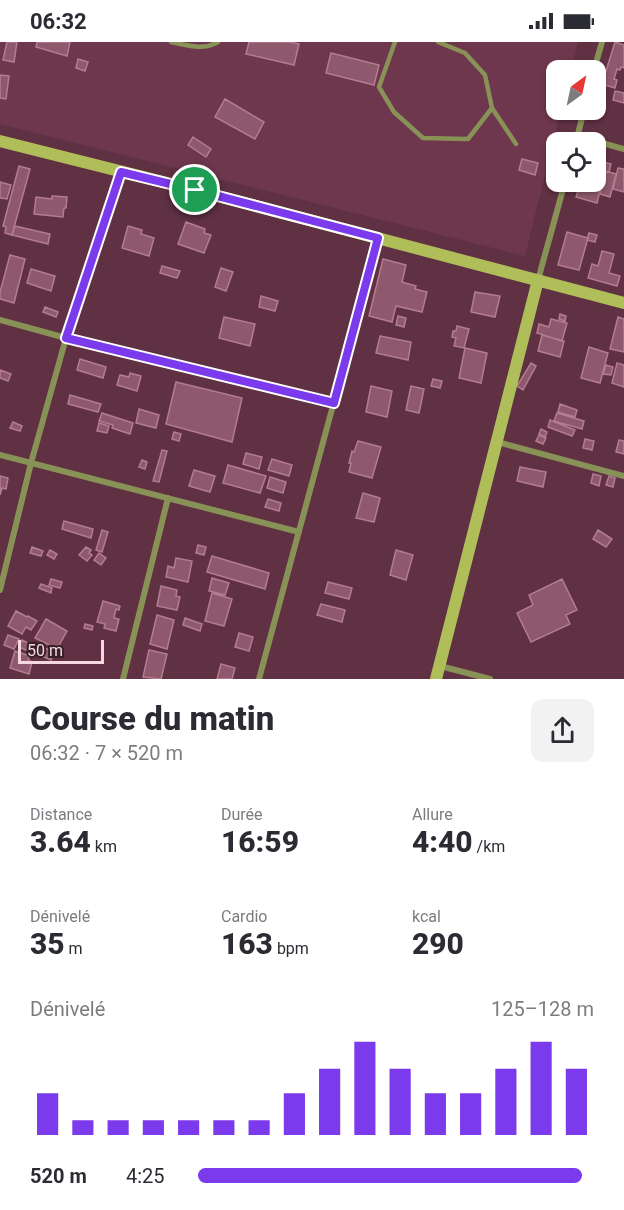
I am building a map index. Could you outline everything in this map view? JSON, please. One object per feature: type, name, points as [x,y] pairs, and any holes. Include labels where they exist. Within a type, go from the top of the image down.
[{"type":"street","points":[[597,60],[602,42]]},
{"type":"street","points":[[0,141],[624,303]]},
{"type":"street","points":[[606,146],[624,149]]},
{"type":"street","points":[[0,590],[31,463],[66,338],[121,172]]},
{"type":"street","points":[[436,679],[562,192]]},
{"type":"street","points":[[259,679],[378,238]]},
{"type":"street","points":[[0,320],[334,403]]},
{"type":"street","points":[[496,442],[624,476]]},
{"type":"street","points":[[0,455],[299,532]]},
{"type":"street","points":[[123,679],[168,498]]},
{"type":"street","points":[[440,666],[490,679]]},
{"type":"lane","points":[[171,42],[200,48],[218,42]]},
{"type":"lane","points":[[394,42],[379,87],[394,112],[423,138],[468,139],[492,108]]},
{"type":"lane","points":[[438,42],[465,53],[485,75],[492,108],[516,144]]},
{"type":"shaded area","points":[[0,42],[578,42],[574,60],[546,60],[546,120],[559,120],[556,132],[546,132],[546,171],[525,256],[0,124]]},
{"type":"building","points":[[7,42],[17,42],[14,62],[3,60]]},
{"type":"building","points":[[37,42],[70,42],[67,56],[36,47]]},
{"type":"building","points":[[249,42],[299,44],[294,65],[246,54]]},
{"type":"building","points":[[615,42],[624,45],[624,68],[617,69],[614,79],[617,80],[615,88],[606,85],[606,71]]},
{"type":"building","points":[[331,53],[379,65],[374,85],[326,73]]},
{"type":"building","points":[[78,59],[88,62],[85,71],[76,68]]},
{"type":"building","points":[[0,75],[9,76],[6,99],[0,98]]},
{"type":"building","points":[[615,91],[624,93],[624,103],[613,100]]},
{"type":"building","points":[[225,99],[264,122],[255,139],[215,117]]},
{"type":"building","points":[[193,137],[211,149],[206,157],[188,145]]},
{"type":"building","points":[[522,159],[538,163],[535,175],[519,170]]},
{"type":"building","points":[[606,163],[611,164],[609,172],[606,171]]},
{"type":"building","points":[[19,166],[30,169],[12,235],[5,233],[6,227],[3,226]]},
{"type":"building","points":[[618,168],[624,169],[624,192],[613,189]]},
{"type":"building","points":[[606,171],[616,174],[610,197],[600,194],[606,192]]},
{"type":"building","points":[[0,182],[11,185],[7,199],[0,198]]},
{"type":"building","points":[[578,192],[600,192],[597,203],[576,197]]},
{"type":"building","points":[[52,196],[67,197],[63,217],[34,214],[36,197],[52,199]]},
{"type":"building","points":[[186,222],[205,229],[204,233],[211,235],[204,253],[178,244]]},
{"type":"building","points":[[15,226],[50,234],[48,244],[12,235]]},
{"type":"building","points":[[128,226],[142,230],[141,234],[154,238],[149,256],[122,248]]},
{"type":"building","points":[[567,232],[588,238],[579,270],[558,265]]},
{"type":"building","points":[[589,233],[597,235],[595,242],[587,240]]},
{"type":"building","points":[[602,251],[614,254],[609,273],[620,276],[617,286],[588,278],[592,264],[598,266]]},
{"type":"building","points":[[10,255],[25,259],[14,303],[0,299]]},
{"type":"building","points":[[383,259],[406,265],[402,282],[427,292],[422,312],[396,306],[392,322],[369,316]]},
{"type":"building","points":[[162,266],[180,271],[177,278],[160,273]]},
{"type":"building","points":[[221,268],[233,272],[226,291],[215,287]]},
{"type":"building","points":[[31,269],[55,276],[51,291],[27,283]]},
{"type":"building","points":[[475,292],[500,296],[495,317],[471,312]]},
{"type":"building","points":[[261,296],[278,301],[275,311],[259,307]]},
{"type":"building","points":[[45,307],[58,312],[56,317],[43,312]]},
{"type":"building","points":[[560,314],[566,316],[565,321],[559,319]]},
{"type":"building","points":[[398,316],[406,318],[404,327],[396,325]]},
{"type":"building","points":[[224,317],[255,324],[250,346],[219,338]]},
{"type":"building","points":[[618,317],[624,319],[624,352],[610,349]]},
{"type":"building","points":[[551,319],[567,323],[562,341],[537,333],[539,324],[549,327]]},
{"type":"building","points":[[457,326],[469,329],[464,348],[454,346],[456,338],[452,337]]},
{"type":"building","points":[[542,335],[564,341],[560,357],[538,351]]},
{"type":"building","points":[[380,336],[411,342],[408,360],[376,353]]},
{"type":"building","points":[[589,347],[608,353],[600,383],[581,378]]},
{"type":"building","points":[[465,348],[487,353],[481,383],[459,378]]},
{"type":"building","points":[[80,359],[106,367],[103,378],[77,370]]},
{"type":"building","points":[[531,363],[536,366],[523,390],[517,386]]},
{"type":"building","points":[[617,363],[624,365],[624,387],[612,383]]},
{"type":"building","points":[[606,365],[613,367],[611,375],[603,374]]},
{"type":"building","points":[[0,370],[11,374],[8,381],[0,378]]},
{"type":"building","points":[[130,373],[141,376],[137,391],[117,385],[120,375],[129,377]]},
{"type":"building","points":[[433,379],[442,381],[440,388],[431,386]]},
{"type":"building","points":[[176,382],[242,398],[232,442],[166,424]]},
{"type":"building","points":[[371,386],[392,391],[387,417],[366,412]]},
{"type":"building","points":[[411,386],[424,389],[419,413],[406,410]]},
{"type":"building","points":[[70,395],[101,404],[98,412],[68,404]]},
{"type":"building","points":[[560,404],[577,410],[575,417],[558,412]]},
{"type":"building","points":[[139,409],[159,415],[156,428],[136,423]]},
{"type":"building","points":[[102,413],[133,423],[130,434],[99,421]]},
{"type":"building","points":[[557,413],[584,421],[582,429],[554,421]]},
{"type":"building","points":[[550,420],[575,430],[572,436],[548,427]]},
{"type":"building","points":[[13,422],[22,426],[20,431],[10,428]]},
{"type":"building","points":[[99,423],[109,426],[107,433],[97,431]]},
{"type":"building","points":[[541,429],[547,432],[545,437],[539,434]]},
{"type":"building","points":[[174,432],[181,434],[179,441],[172,439]]},
{"type":"building","points":[[539,435],[546,438],[543,444],[536,441]]},
{"type":"building","points":[[585,439],[594,441],[592,450],[583,448]]},
{"type":"building","points":[[619,440],[624,441],[624,454],[616,452]]},
{"type":"building","points":[[358,441],[381,447],[372,478],[349,472],[352,451],[354,452]]},
{"type":"building","points":[[162,450],[167,451],[159,482],[153,481]]},
{"type":"building","points":[[246,453],[262,457],[259,469],[243,464]]},
{"type":"building","points":[[272,459],[292,465],[289,476],[268,470]]},
{"type":"building","points":[[142,460],[147,462],[145,469],[139,467]]},
{"type":"building","points":[[228,465],[266,476],[260,493],[223,483]]},
{"type":"building","points":[[520,467],[546,472],[543,487],[517,481]]},
{"type":"building","points":[[194,470],[215,476],[210,492],[189,486]]},
{"type":"building","points":[[593,474],[601,476],[599,486],[591,483]]},
{"type":"building","points":[[0,476],[8,478],[6,489],[2,488],[0,495]]},
{"type":"building","points":[[609,476],[615,478],[613,487],[606,485]]},
{"type":"building","points":[[270,477],[286,482],[283,493],[267,488]]},
{"type":"building","points":[[363,493],[380,498],[374,522],[356,518]]},
{"type":"building","points":[[268,499],[281,503],[279,511],[265,507]]},
{"type":"building","points":[[64,521],[93,529],[91,538],[62,529]]},
{"type":"building","points":[[102,530],[108,532],[102,552],[96,550]]},
{"type":"building","points":[[598,530],[612,539],[606,547],[593,539]]},
{"type":"building","points":[[198,545],[206,547],[204,555],[196,553]]},
{"type":"building","points":[[32,547],[43,551],[41,556],[30,553]]},
{"type":"building","points":[[86,547],[91,550],[89,553],[92,555],[87,561],[79,555]]},
{"type":"building","points":[[50,550],[57,554],[54,559],[47,555]]},
{"type":"building","points":[[396,550],[413,555],[406,580],[390,575]]},
{"type":"building","points":[[99,553],[106,558],[101,565],[94,560]]},
{"type":"building","points":[[212,556],[269,573],[265,589],[207,572]]},
{"type":"building","points":[[176,558],[192,561],[188,582],[166,577],[168,566],[174,568]]},
{"type":"building","points":[[212,578],[229,583],[225,595],[209,591]]},
{"type":"building","points":[[51,579],[62,582],[60,588],[49,585]]},
{"type":"building","points":[[562,579],[577,610],[566,615],[570,624],[531,642],[517,613],[533,605],[529,595]]},
{"type":"building","points":[[328,582],[352,588],[349,599],[325,593]]},
{"type":"building","points":[[41,584],[52,588],[51,593],[39,588]]},
{"type":"building","points":[[161,586],[177,590],[176,596],[180,597],[177,610],[157,606]]},
{"type":"building","points":[[212,593],[232,599],[224,626],[205,621]]},
{"type":"building","points":[[103,601],[120,606],[119,610],[116,609],[114,618],[119,619],[116,631],[104,628],[105,624],[97,622]]},
{"type":"building","points":[[321,604],[345,610],[342,622],[317,615]]},
{"type":"building","points":[[16,611],[37,621],[31,630],[26,627],[22,634],[8,626]]},
{"type":"building","points":[[157,615],[174,620],[167,649],[150,644]]},
{"type":"building","points":[[185,618],[202,624],[200,631],[183,625]]},
{"type":"building","points":[[46,619],[67,631],[57,649],[35,638]]},
{"type":"building","points":[[85,624],[93,626],[92,630],[84,628]]},
{"type":"building","points":[[239,633],[253,637],[249,651],[235,647]]},
{"type":"building","points":[[8,635],[19,639],[14,649],[4,645]]},
{"type":"building","points":[[22,640],[32,645],[30,652],[19,647]]},
{"type":"building","points":[[36,644],[54,652],[51,660],[33,652]]},
{"type":"building","points":[[149,650],[167,654],[161,679],[143,677]]},
{"type":"building","points":[[15,651],[30,656],[28,660],[32,662],[29,674],[10,668]]},
{"type":"building","points":[[221,664],[235,668],[232,679],[217,679]]},
{"type":"route","points":[[121,172],[195,190],[378,238],[334,403],[66,338],[121,172]]}]
